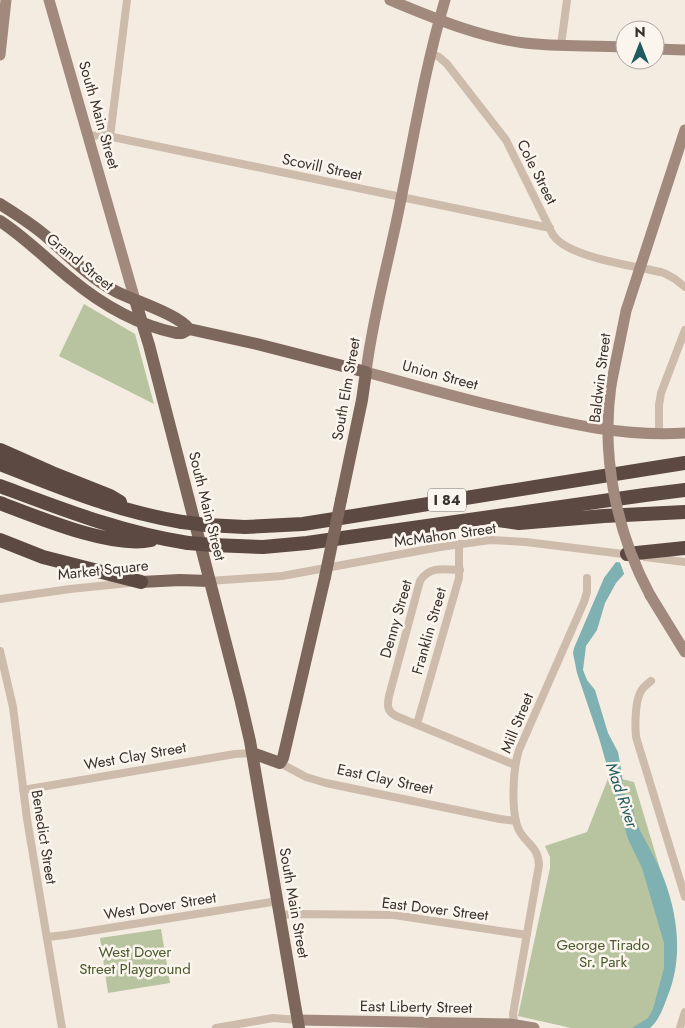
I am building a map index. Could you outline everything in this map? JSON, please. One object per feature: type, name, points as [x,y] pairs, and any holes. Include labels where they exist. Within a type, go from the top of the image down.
[{"type":"highway","points":[[0,450],[110,496],[130,511]]},
{"type":"highway","name":"I 84","points":[[0,464],[91,500],[130,511],[182,522],[207,525],[259,526],[310,523],[685,463]]},
{"type":"highway","name":"I 84","points":[[0,486],[116,528],[158,538],[188,543],[263,547],[307,543],[645,494],[685,490]]},
{"type":"highway","points":[[0,503],[62,525],[123,541],[143,541],[158,538]]},
{"type":"highway","points":[[485,518],[519,523],[685,512]]},
{"type":"highway","points":[[0,540],[43,557],[142,582]]},
{"type":"highway","points":[[627,554],[685,548]]},
{"type":"main road","points":[[0,55],[2,16],[6,0]]},
{"type":"main road","name":"South Main Street","points":[[49,0],[142,323],[238,690],[252,754],[298,1024]]},
{"type":"main road","points":[[390,0],[476,32],[509,40],[561,45],[615,47]]},
{"type":"main road","name":"South Elm Street","points":[[280,763],[285,752],[325,576],[362,400],[371,341],[430,53],[445,0]]},
{"type":"main road","points":[[665,49],[685,50]]},
{"type":"main road","name":"Baldwin Street","points":[[685,130],[622,328],[611,385],[608,430],[613,487],[626,539],[650,595],[685,652]]},
{"type":"main road","name":"Grand Street","points":[[0,204],[36,228],[94,278],[115,291],[135,300]]},
{"type":"main road","name":"Grand Street","points":[[0,221],[27,240],[84,289],[115,309],[142,323]]},
{"type":"main road","name":"Union Street","points":[[135,300],[181,321],[189,329],[257,344],[451,396],[568,424],[608,430],[685,433]]},
{"type":"main road","name":"Union Street","points":[[142,323],[176,333],[182,333],[189,329]]},
{"type":"main road","name":"Market Square","points":[[142,582],[209,581]]},
{"type":"main road","name":"East Clay Street","points":[[252,754],[280,763]]},
{"type":"main road","name":"East Liberty Street","points":[[298,1024],[514,1026],[534,1028]]},
{"type":"street","points":[[110,137],[127,0]]},
{"type":"street","points":[[561,45],[567,0]]},
{"type":"street","name":"Cole Street","points":[[430,53],[443,60],[450,67],[505,138],[558,241],[581,253],[640,268]]},
{"type":"street","name":"Scovill Street","points":[[89,136],[101,135],[550,228]]},
{"type":"street","points":[[640,268],[668,275],[685,287]]},
{"type":"street","points":[[659,433],[658,412],[661,393],[685,330]]},
{"type":"street","name":"McMahon Street","points":[[209,581],[282,576],[459,544],[506,540],[685,562]]},
{"type":"street","name":"Franklin Street","points":[[417,724],[460,570],[459,544]]},
{"type":"street","name":"Denny Street","points":[[417,724],[391,713],[388,708],[389,696],[420,581],[432,570],[460,570]]},
{"type":"street","name":"Mill Street","points":[[514,1026],[513,1014],[539,875],[539,861],[536,850],[521,833],[516,821],[515,765],[523,742],[584,602],[587,592],[587,578]]},
{"type":"street","name":"Market Square","points":[[0,600],[70,589],[142,582]]},
{"type":"street","name":"Benedict Street","points":[[0,651],[13,707],[23,790],[62,1028]]},
{"type":"street","points":[[651,681],[642,689],[639,696],[635,724],[636,737],[685,897]]},
{"type":"street","points":[[417,724],[515,765]]},
{"type":"street","name":"West Clay Street","points":[[23,790],[235,754],[252,754]]},
{"type":"street","name":"East Clay Street","points":[[280,763],[306,777],[326,783],[516,821]]},
{"type":"street","name":"West Dover Street","points":[[47,937],[278,901]]},
{"type":"street","name":"East Dover Street","points":[[280,916],[294,914],[394,915],[527,935]]},
{"type":"street","points":[[680,1028],[685,1012]]},
{"type":"street","points":[[216,1028],[273,1018],[298,1024]]},
{"type":"green space","points":[[84,304],[135,334],[154,404],[59,356]]},
{"type":"green space","name":"George Tirado Sr. Park","points":[[609,776],[634,782],[666,889],[675,944],[649,1028],[571,1028],[518,1016],[550,868],[550,857],[545,846],[587,832]]},
{"type":"green space","name":"West Dover Street Playground","points":[[161,929],[170,983],[108,993],[100,938]]},
{"type":"water","name":"Mad River","points":[[616,562],[633,564],[616,583],[605,603],[597,630],[586,646],[583,670],[587,680],[595,690],[608,733],[618,752],[623,793],[631,799],[634,816],[661,872],[673,908],[677,937],[676,966],[663,1009],[650,1028],[632,1028],[648,1018],[653,1009],[664,968],[664,943],[642,868],[628,839],[599,738],[577,673],[573,653],[604,578]]},
{"type":"pier","points":[[619,560],[634,562],[635,566],[625,576]]}]
